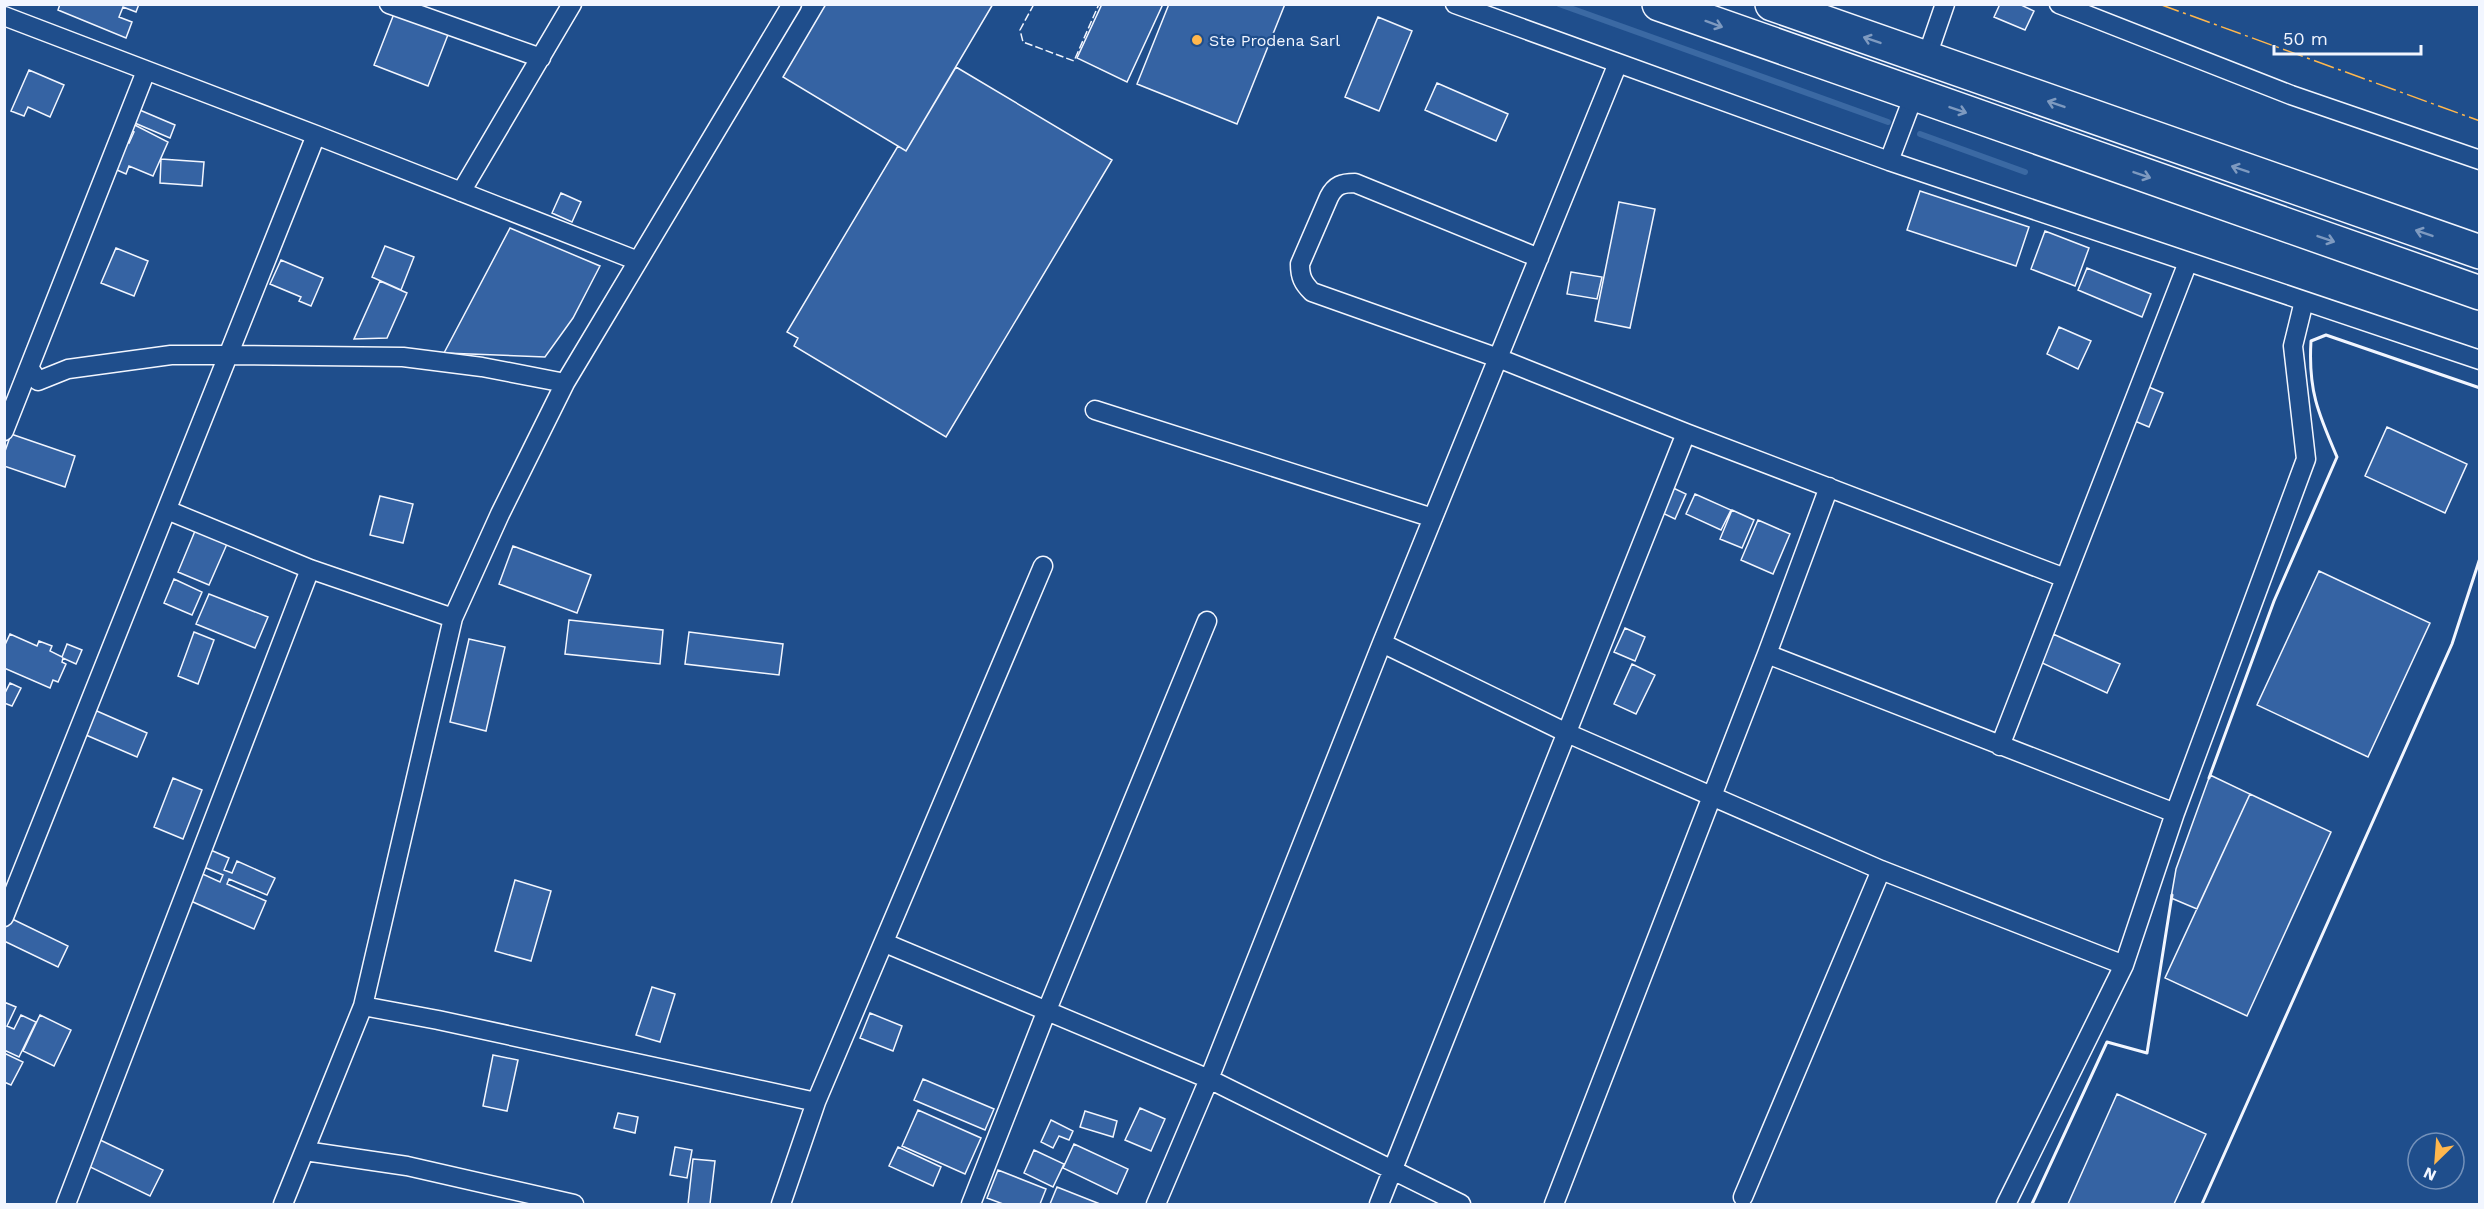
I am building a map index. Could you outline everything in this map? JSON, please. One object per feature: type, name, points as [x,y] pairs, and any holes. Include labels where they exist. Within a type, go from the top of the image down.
[{"type":"highway","points":[[1659,4],[2480,293]]},
{"type":"highway","points":[[1772,4],[2480,252]]},
{"type":"street","points":[[389,4],[540,58]]},
{"type":"street","points":[[461,192],[572,4]]},
{"type":"street","points":[[283,1204],[363,1006],[453,618],[500,514],[565,383],[792,4]]},
{"type":"street","points":[[1455,4],[1889,161],[2480,360]]},
{"type":"street","points":[[1926,59],[1945,4]]},
{"type":"street","points":[[2059,4],[2291,95],[2480,160]]},
{"type":"street","points":[[4,16],[638,261]]},
{"type":"street","points":[[1156,1204],[1209,1079],[1382,643],[1618,63]]},
{"type":"street","points":[[4,431],[146,71]]},
{"type":"street","points":[[1889,161],[1914,95]]},
{"type":"street","points":[[4,917],[316,135]]},
{"type":"street","points":[[1539,258],[1355,183],[1342,183],[1333,189],[1329,197],[1300,264],[1300,275],[1304,284],[1312,292],[1498,358],[1686,433],[2065,578]]},
{"type":"street","points":[[2000,746],[2188,261]]},
{"type":"street","points":[[2006,1204],[2124,965],[2175,813],[2307,459],[2293,346],[2304,301]]},
{"type":"street","points":[[30,369],[38,381],[68,369],[171,355],[403,357],[482,367],[565,383]]},
{"type":"street","points":[[1095,410],[1433,518]]},
{"type":"street","points":[[1379,1204],[1686,433]]},
{"type":"street","points":[[1554,1204],[1829,488]]},
{"type":"street","points":[[167,510],[310,569],[453,618]]},
{"type":"street","points":[[781,1204],[816,1102],[1043,566]]},
{"type":"street","points":[[66,1204],[310,569]]},
{"type":"street","points":[[971,1204],[1047,1010],[1207,621]]},
{"type":"street","points":[[1382,643],[1567,733],[1881,870],[2124,965]]},
{"type":"street","points":[[1767,654],[2175,813]]},
{"type":"street","points":[[1743,1197],[1881,870]]},
{"type":"street","points":[[885,943],[1209,1079],[1461,1204]]},
{"type":"street","points":[[363,1006],[450,1022],[816,1102]]},
{"type":"street","points":[[305,1151],[407,1166],[574,1204]]},
{"type":"building","points":[[60,4],[139,4],[136,12],[123,7],[119,17],[132,22],[126,38],[58,10]]},
{"type":"building","points":[[826,4],[993,4],[906,151],[783,77]]},
{"type":"building","points":[[1102,4],[1163,4],[1127,82],[1077,58]]},
{"type":"building","points":[[1169,4],[1285,4],[1237,124],[1137,84]]},
{"type":"building","points":[[2000,4],[2019,4],[2034,11],[2025,30],[1994,17]]},
{"type":"building","points":[[397,6],[451,27],[428,86],[374,65]]},
{"type":"building","points":[[1378,17],[1412,31],[1379,111],[1345,97]]},
{"type":"building","points":[[956,67],[1112,160],[946,437],[794,346],[798,338],[787,332],[898,146],[906,151]]},
{"type":"building","points":[[29,70],[64,85],[50,117],[28,107],[24,116],[11,111]]},
{"type":"building","points":[[1437,83],[1508,114],[1496,141],[1425,110]]},
{"type":"building","points":[[135,108],[175,125],[170,138],[130,121]]},
{"type":"building","points":[[127,121],[168,142],[153,176],[129,166],[126,174],[108,166],[119,139],[129,143],[134,132],[124,128]]},
{"type":"building","points":[[161,159],[204,162],[202,186],[160,183]]},
{"type":"building","points":[[1920,191],[2029,227],[2016,266],[1907,230]]},
{"type":"building","points":[[561,193],[581,202],[572,222],[552,213]]},
{"type":"building","points":[[1619,202],[1655,209],[1630,328],[1595,321]]},
{"type":"building","points":[[510,228],[600,266],[573,318],[545,357],[444,353]]},
{"type":"building","points":[[2045,231],[2089,248],[2075,286],[2031,269]]},
{"type":"building","points":[[385,246],[414,257],[401,290],[372,277]]},
{"type":"building","points":[[116,248],[148,261],[134,296],[101,283]]},
{"type":"building","points":[[281,260],[323,278],[311,306],[299,301],[301,297],[270,284]]},
{"type":"building","points":[[2087,268],[2151,294],[2142,317],[2078,290]]},
{"type":"building","points":[[1571,272],[1602,277],[1597,299],[1567,294]]},
{"type":"building","points":[[380,281],[407,293],[387,338],[354,339]]},
{"type":"building","points":[[2059,327],[2091,341],[2078,369],[2047,354]]},
{"type":"building","points":[[2144,385],[2163,393],[2149,427],[2130,419]]},
{"type":"building","points":[[2387,427],[2467,464],[2445,513],[2365,476]]},
{"type":"building","points":[[11,434],[75,456],[65,487],[4,466],[4,454]]},
{"type":"building","points":[[1665,484],[1686,494],[1675,519],[1654,509]]},
{"type":"building","points":[[1695,494],[1731,510],[1721,530],[1686,514]]},
{"type":"building","points":[[380,496],[413,504],[403,543],[370,535]]},
{"type":"building","points":[[1732,510],[1754,520],[1742,548],[1720,539]]},
{"type":"building","points":[[1758,520],[1790,534],[1773,574],[1741,560]]},
{"type":"building","points":[[195,531],[227,544],[209,585],[178,572]]},
{"type":"building","points":[[513,546],[591,575],[577,613],[499,584]]},
{"type":"building","points":[[2319,571],[2430,623],[2368,757],[2257,705]]},
{"type":"building","points":[[174,579],[202,592],[192,615],[164,603]]},
{"type":"building","points":[[209,594],[268,617],[255,648],[196,624]]},
{"type":"building","points":[[569,620],[663,630],[660,664],[565,654]]},
{"type":"building","points":[[1625,628],[1645,637],[1635,661],[1614,652]]},
{"type":"building","points":[[194,632],[214,640],[198,684],[178,676]]},
{"type":"building","points":[[689,632],[783,644],[779,675],[685,664]]},
{"type":"building","points":[[10,634],[37,646],[39,641],[52,646],[50,651],[62,657],[67,644],[82,650],[76,664],[63,658],[62,662],[66,664],[58,682],[53,680],[50,688],[4,668],[4,647]]},
{"type":"building","points":[[2053,634],[2120,664],[2107,693],[2040,662]]},
{"type":"building","points":[[469,639],[505,647],[486,731],[450,722]]},
{"type":"building","points":[[1632,664],[1655,675],[1636,714],[1614,704]]},
{"type":"building","points":[[10,683],[21,688],[12,706],[4,703],[4,695]]},
{"type":"building","points":[[90,708],[147,733],[137,757],[79,732]]},
{"type":"building","points":[[2210,775],[2250,794],[2197,909],[2171,898],[2176,869]]},
{"type":"building","points":[[173,778],[202,790],[183,839],[154,827]]},
{"type":"building","points":[[2250,794],[2331,832],[2247,1016],[2165,978]]},
{"type":"building","points":[[206,848],[229,858],[224,870],[232,873],[237,861],[275,878],[267,895],[229,879],[227,884],[266,901],[254,929],[184,898],[196,871],[220,882],[223,875],[199,865]]},
{"type":"building","points":[[515,880],[551,891],[531,961],[495,951]]},
{"type":"building","points":[[6,916],[68,946],[58,967],[4,941]]},
{"type":"building","points":[[652,987],[675,994],[660,1042],[636,1035]]},
{"type":"building","points":[[4,1002],[16,1007],[7,1026],[14,1029],[21,1015],[36,1022],[19,1057],[4,1050]]},
{"type":"building","points":[[870,1013],[902,1026],[893,1051],[860,1038]]},
{"type":"building","points":[[40,1015],[71,1030],[54,1066],[23,1051]]},
{"type":"building","points":[[4,1053],[23,1062],[11,1085],[4,1082]]},
{"type":"building","points":[[493,1055],[518,1060],[507,1111],[483,1106]]},
{"type":"building","points":[[923,1079],[994,1109],[985,1130],[914,1100]]},
{"type":"building","points":[[2117,1094],[2206,1134],[2174,1204],[2068,1204]]},
{"type":"building","points":[[1140,1108],[1165,1119],[1151,1151],[1125,1140]]},
{"type":"building","points":[[918,1110],[981,1138],[965,1174],[902,1146]]},
{"type":"building","points":[[1085,1111],[1117,1121],[1113,1137],[1080,1127]]},
{"type":"building","points":[[618,1113],[638,1117],[635,1133],[614,1128]]},
{"type":"building","points":[[1051,1120],[1073,1131],[1069,1140],[1059,1136],[1053,1148],[1041,1142]]},
{"type":"building","points":[[96,1138],[163,1170],[150,1196],[84,1164]]},
{"type":"building","points":[[1074,1144],[1128,1169],[1117,1194],[1063,1168]]},
{"type":"building","points":[[675,1147],[692,1150],[687,1178],[670,1175]]},
{"type":"building","points":[[898,1147],[941,1167],[933,1186],[889,1166]]},
{"type":"building","points":[[1034,1150],[1064,1164],[1053,1187],[1024,1173]]},
{"type":"building","points":[[693,1159],[715,1161],[710,1204],[688,1204]]},
{"type":"building","points":[[998,1170],[1046,1189],[1040,1204],[1003,1204],[987,1198]]},
{"type":"building","points":[[1057,1187],[1100,1204],[1050,1204]]},
{"type":"waterway","points":[[1559,4],[1888,122]]},
{"type":"waterway","points":[[1920,134],[2025,172]]},
{"type":"fence","points":[[1034,4],[1020,30],[1023,42],[1074,61],[1099,4]]},
{"type":"wall","points":[[2209,778],[2274,601],[2337,457],[2324,427],[2313,388],[2311,341],[2326,335],[2480,388]]},
{"type":"wall","points":[[2202,1204],[2452,644],[2480,558]]},
{"type":"wall","points":[[2032,1204],[2107,1042],[2147,1053],[2172,895]]},
{"type":"power","points":[[2159,4],[2480,121]]},
{"type":"place","name":"Ste Prodena Sarl","points":[[1197,40]]}]
